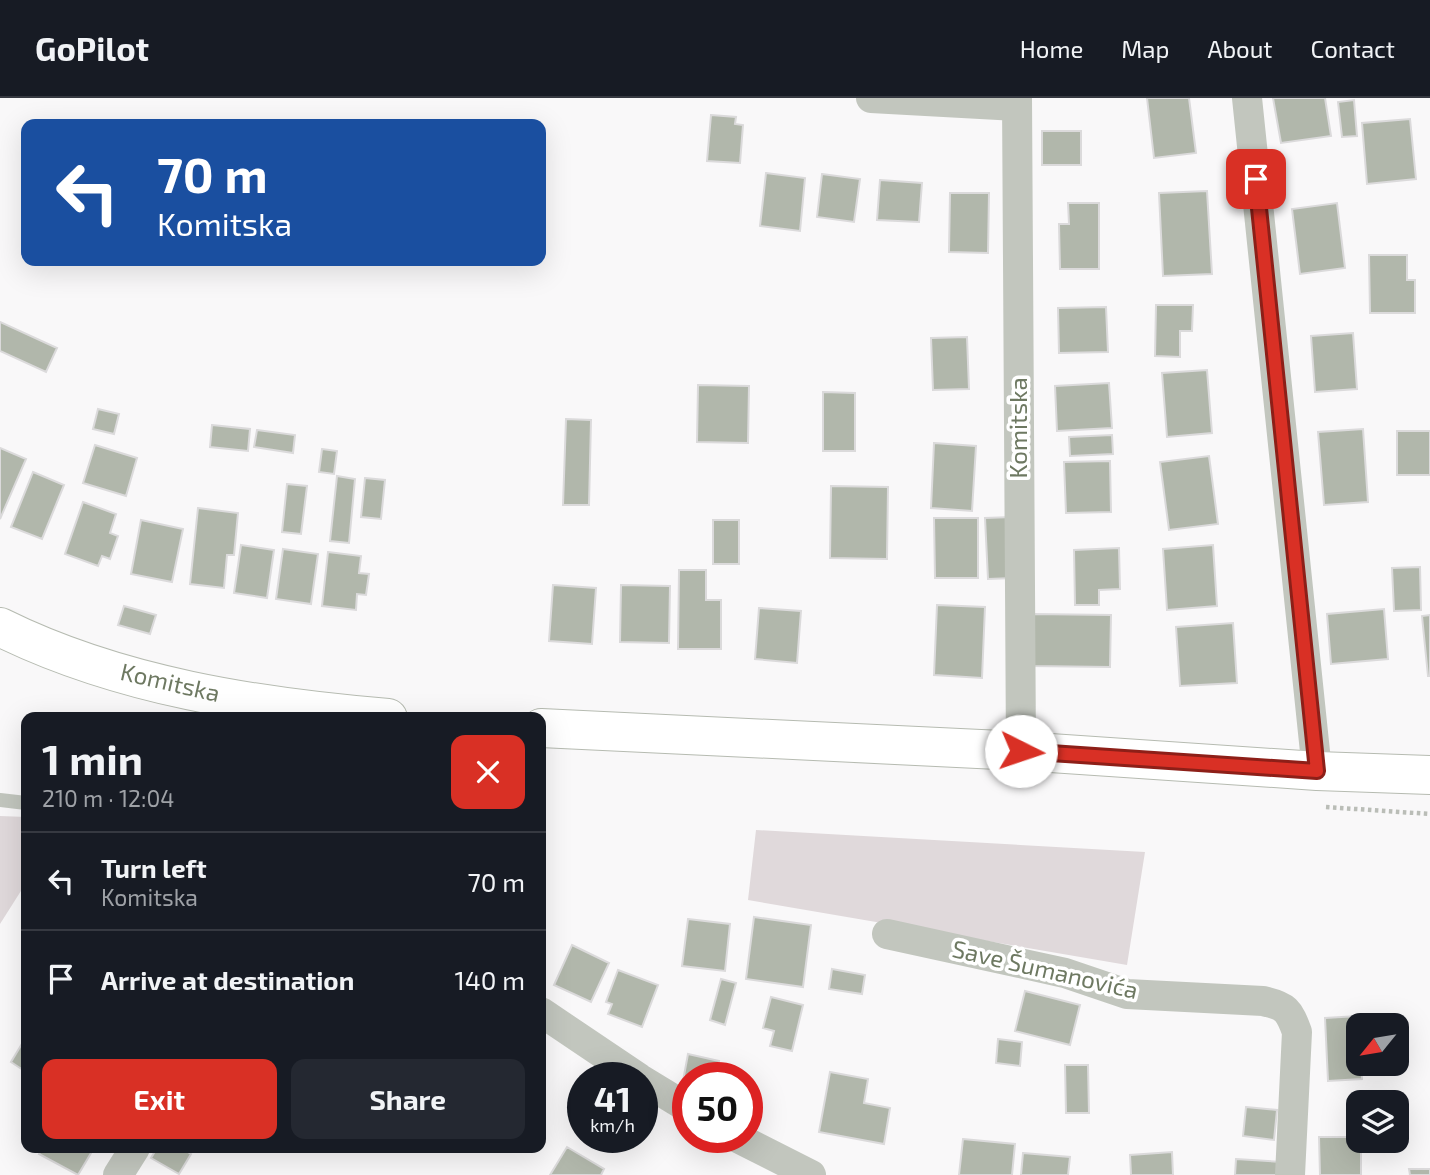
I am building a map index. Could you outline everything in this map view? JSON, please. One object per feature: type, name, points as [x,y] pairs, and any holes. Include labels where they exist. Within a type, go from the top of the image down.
[{"type":"main road","name":"Komitska","points":[[0,627],[100,667],[212,695],[326,712]]},
{"type":"main road","points":[[546,728],[1021,751],[1317,771],[1430,775]]},
{"type":"street","name":"Komitska","points":[[871,98],[1017,102],[1021,751]]},
{"type":"street","points":[[1247,98],[1317,771]]},
{"type":"street","name":"Save Šumanovića","points":[[887,934],[1065,973],[1127,994],[1263,1001],[1282,1006],[1292,1017],[1297,1032],[1290,1175]]},
{"type":"street","points":[[546,1015],[616,1062]]},
{"type":"street","points":[[763,1151],[811,1175]]},
{"type":"street","points":[[118,1175],[132,1153]]},
{"type":"lane","points":[[0,800],[21,802]]},
{"type":"shaded area","points":[[0,816],[21,817],[21,891],[0,924]]},
{"type":"shaded area","points":[[756,830],[1145,852],[1127,965],[748,900]]},
{"type":"building","points":[[1147,98],[1189,98],[1196,153],[1154,158]]},
{"type":"building","points":[[1273,98],[1325,98],[1331,136],[1281,143]]},
{"type":"building","points":[[1354,100],[1357,136],[1342,137],[1338,102]]},
{"type":"building","points":[[711,115],[736,117],[735,124],[743,125],[740,163],[707,161]]},
{"type":"building","points":[[1410,119],[1416,179],[1367,184],[1362,123]]},
{"type":"building","points":[[1042,131],[1081,131],[1081,165],[1042,165]]},
{"type":"building","points":[[766,173],[805,178],[800,231],[760,226]]},
{"type":"building","points":[[822,174],[860,179],[854,222],[817,217]]},
{"type":"building","points":[[880,180],[922,183],[919,222],[877,220]]},
{"type":"building","points":[[1207,191],[1212,274],[1163,276],[1159,193]]},
{"type":"building","points":[[950,193],[989,193],[988,253],[949,252]]},
{"type":"building","points":[[1068,203],[1099,203],[1099,269],[1060,269],[1059,224],[1069,224]]},
{"type":"building","points":[[1337,203],[1345,268],[1300,274],[1292,209]]},
{"type":"building","points":[[1369,255],[1407,255],[1407,280],[1415,280],[1415,313],[1370,313]]},
{"type":"building","points":[[1156,305],[1193,305],[1192,331],[1180,331],[1180,357],[1155,356]]},
{"type":"building","points":[[1106,307],[1108,352],[1059,353],[1058,308]]},
{"type":"building","points":[[0,322],[57,348],[46,372],[0,351]]},
{"type":"building","points":[[1353,333],[1357,389],[1315,392],[1311,336]]},
{"type":"building","points":[[967,337],[969,389],[933,390],[931,338]]},
{"type":"building","points":[[1207,370],[1212,433],[1167,437],[1162,373]]},
{"type":"building","points":[[1109,383],[1112,428],[1057,431],[1055,386]]},
{"type":"building","points":[[698,385],[749,386],[748,443],[697,442]]},
{"type":"building","points":[[823,392],[855,393],[855,451],[823,451]]},
{"type":"building","points":[[98,409],[119,414],[114,434],[93,429]]},
{"type":"building","points":[[566,419],[591,420],[589,505],[563,505]]},
{"type":"building","points":[[212,425],[250,429],[248,451],[210,447]]},
{"type":"building","points":[[1363,429],[1368,502],[1324,505],[1318,432]]},
{"type":"building","points":[[257,430],[295,435],[293,453],[254,447]]},
{"type":"building","points":[[1397,431],[1430,431],[1430,475],[1397,475]]},
{"type":"building","points":[[1112,435],[1113,454],[1070,456],[1069,437]]},
{"type":"building","points":[[934,443],[976,446],[972,511],[931,508]]},
{"type":"building","points":[[95,445],[137,458],[126,496],[83,483]]},
{"type":"building","points":[[0,448],[26,459],[0,519]]},
{"type":"building","points":[[322,449],[337,451],[334,474],[319,472]]},
{"type":"building","points":[[1209,456],[1218,524],[1169,530],[1160,462]]},
{"type":"building","points":[[1110,461],[1111,512],[1066,513],[1064,462]]},
{"type":"building","points":[[33,472],[64,485],[42,539],[11,527]]},
{"type":"building","points":[[337,476],[355,479],[349,543],[330,541]]},
{"type":"building","points":[[365,478],[385,480],[381,519],[361,517]]},
{"type":"building","points":[[287,484],[307,486],[301,534],[282,532]]},
{"type":"building","points":[[831,486],[888,487],[887,559],[830,558]]},
{"type":"building","points":[[83,502],[116,514],[110,533],[118,536],[110,559],[102,556],[98,566],[65,554]]},
{"type":"building","points":[[198,508],[238,513],[234,555],[227,555],[224,588],[190,584]]},
{"type":"building","points":[[1012,517],[1014,578],[988,579],[985,518]]},
{"type":"building","points":[[934,518],[978,518],[978,578],[935,578]]},
{"type":"building","points":[[141,520],[183,529],[172,582],[131,574]]},
{"type":"building","points":[[713,520],[739,520],[739,564],[713,564]]},
{"type":"building","points":[[241,545],[274,550],[267,598],[234,593]]},
{"type":"building","points":[[1213,545],[1217,606],[1167,610],[1163,549]]},
{"type":"building","points":[[1119,548],[1120,589],[1099,590],[1099,605],[1075,605],[1074,550]]},
{"type":"building","points":[[283,549],[318,554],[311,604],[276,599]]},
{"type":"building","points":[[328,552],[361,556],[359,573],[369,574],[366,595],[357,594],[356,610],[322,606]]},
{"type":"building","points":[[1420,567],[1421,610],[1394,611],[1392,568]]},
{"type":"building","points":[[679,570],[706,570],[706,600],[721,600],[721,649],[678,649]]},
{"type":"building","points":[[553,585],[596,588],[592,644],[549,641]]},
{"type":"building","points":[[621,585],[670,586],[669,643],[620,642]]},
{"type":"building","points":[[937,605],[985,607],[982,678],[934,675]]},
{"type":"building","points":[[124,606],[156,615],[150,634],[118,625]]},
{"type":"building","points":[[759,608],[801,611],[797,663],[755,659]]},
{"type":"building","points":[[1384,609],[1388,659],[1331,664],[1327,614]]},
{"type":"building","points":[[1033,614],[1111,615],[1110,667],[1032,666]]},
{"type":"building","points":[[1430,615],[1430,676],[1428,676],[1422,616]]},
{"type":"building","points":[[1233,623],[1237,683],[1180,686],[1176,627]]},
{"type":"building","points":[[754,917],[811,925],[803,987],[746,979]]},
{"type":"building","points":[[688,919],[730,924],[725,971],[682,966]]},
{"type":"building","points":[[572,945],[609,963],[591,1002],[554,985]]},
{"type":"building","points":[[832,969],[865,975],[862,994],[829,989]]},
{"type":"building","points":[[618,970],[658,985],[642,1027],[608,1014],[612,1004],[606,1002]]},
{"type":"building","points":[[721,979],[736,983],[725,1025],[710,1020]]},
{"type":"building","points":[[1025,991],[1080,1005],[1070,1045],[1015,1031]]},
{"type":"building","points":[[771,997],[803,1005],[792,1051],[770,1046],[774,1031],[763,1028]]},
{"type":"building","points":[[1346,1017],[1346,1076],[1362,1076],[1362,1079],[1328,1081],[1325,1018]]},
{"type":"building","points":[[998,1039],[1022,1042],[1020,1066],[996,1063]]},
{"type":"building","points":[[21,1045],[21,1069],[11,1062]]},
{"type":"building","points":[[688,1054],[719,1061],[719,1062],[687,1062]]},
{"type":"building","points":[[1065,1065],[1088,1065],[1089,1113],[1066,1113]]},
{"type":"building","points":[[830,1072],[868,1079],[864,1103],[890,1108],[884,1144],[819,1132]]},
{"type":"building","points":[[1246,1107],[1277,1110],[1274,1140],[1243,1136]]},
{"type":"building","points":[[1319,1137],[1346,1137],[1346,1153],[1361,1153],[1361,1175],[1320,1175]]},
{"type":"building","points":[[963,1139],[1015,1144],[1012,1175],[959,1175]]},
{"type":"building","points":[[567,1147],[567,1153],[577,1153],[604,1169],[601,1175],[550,1175]]},
{"type":"building","points":[[1172,1152],[1173,1175],[1131,1175],[1130,1155]]},
{"type":"building","points":[[40,1153],[91,1153],[78,1175]]},
{"type":"building","points":[[154,1153],[191,1154],[179,1174],[151,1158]]},
{"type":"building","points":[[1023,1153],[1070,1157],[1068,1175],[1021,1175]]},
{"type":"building","points":[[1236,1159],[1282,1162],[1282,1175],[1235,1175]]},
{"type":"building","points":[[1409,1169],[1430,1169],[1430,1175],[1410,1175]]},
{"type":"route","points":[[1021,751],[1317,771],[1256,179]]}]
